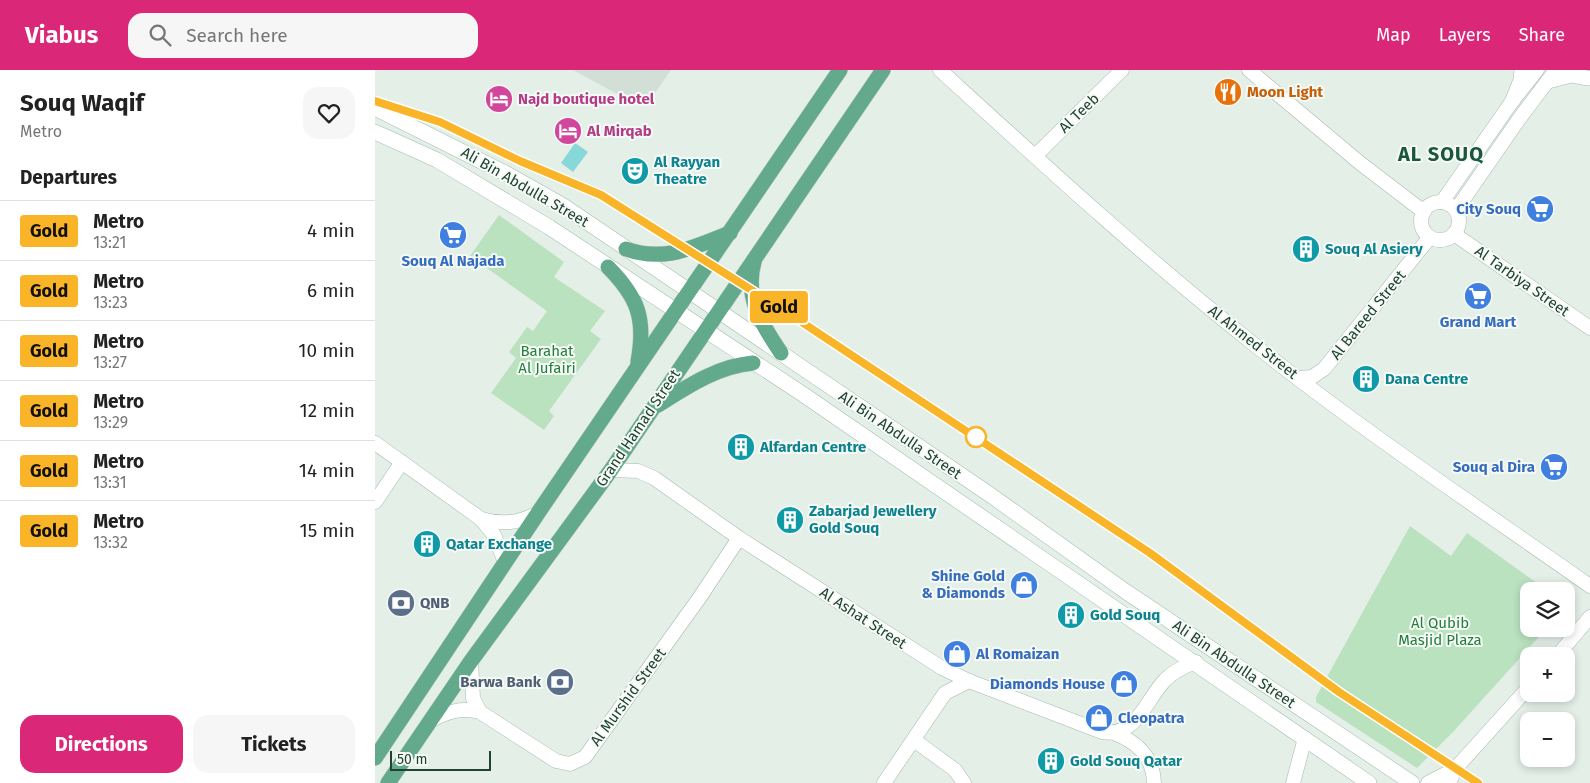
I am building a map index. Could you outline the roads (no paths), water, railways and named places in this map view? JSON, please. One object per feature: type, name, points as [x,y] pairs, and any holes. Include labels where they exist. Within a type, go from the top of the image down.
[{"type":"main road","points":[[378,751],[538,512],[840,70]]},
{"type":"main road","name":"Grand Hamad Street","points":[[388,783],[471,661],[611,470],[883,70]]},
{"type":"main road","points":[[626,249],[640,254],[672,254],[730,233]]},
{"type":"main road","points":[[756,255],[751,279],[753,304],[762,325],[781,353]]},
{"type":"main road","points":[[608,266],[626,285],[637,305],[641,327],[637,368]]},
{"type":"main road","points":[[653,408],[684,388],[727,367],[753,363]]},
{"type":"street","name":"Al Ahmed Street","points":[[940,70],[1166,272],[1322,397],[1590,586]]},
{"type":"street","name":"Al Teeb","points":[[1035,156],[1122,70]]},
{"type":"street","points":[[1249,70],[1361,163],[1424,212]]},
{"type":"street","points":[[1513,100],[1521,80],[1522,70]]},
{"type":"street","points":[[1442,202],[1513,100],[1537,70]]},
{"type":"street","points":[[1456,210],[1519,119],[1553,75],[1584,76]]},
{"type":"street","name":"Ali Bin Abdulla Street","points":[[375,108],[507,174],[562,206],[989,494],[1125,591],[1413,783]]},
{"type":"street","name":"Ali Bin Abdulla Street","points":[[375,132],[437,160],[513,204],[608,266],[1196,662],[1369,783]]},
{"type":"street","points":[[1442,202],[1456,210],[1459,222],[1454,234],[1443,240],[1431,237],[1426,233],[1422,223],[1424,212],[1432,204],[1442,202]]},
{"type":"street","name":"Al Tarbiya Street","points":[[1454,234],[1590,328]]},
{"type":"street","name":"Al Bareed Street","points":[[1299,378],[1312,377],[1324,369],[1431,237]]},
{"type":"street","name":"Al Bareed Street","points":[[1322,397],[1321,383],[1324,369]]},
{"type":"street","points":[[375,443],[481,520],[493,536],[505,562]]},
{"type":"street","points":[[375,502],[403,462]]},
{"type":"street","name":"Al Ashat Street","points":[[611,470],[629,470],[649,475],[739,538],[942,668],[969,681],[1102,732],[1115,733],[1132,740],[1140,747],[1148,759],[1154,783]]},
{"type":"street","points":[[481,520],[502,523],[515,522],[538,512]]},
{"type":"street","name":"Al Murshid Street","points":[[430,721],[445,713],[467,709],[480,712],[557,761],[570,764],[585,756],[700,597],[739,538]]},
{"type":"street","points":[[1564,647],[1590,616]]},
{"type":"street","points":[[471,661],[473,698],[480,712]]},
{"type":"street","points":[[1115,733],[1131,726],[1170,675],[1196,662]]},
{"type":"street","points":[[942,668],[946,679],[945,693]]},
{"type":"street","points":[[884,783],[945,693],[969,681]]},
{"type":"street","points":[[1449,783],[1456,768],[1520,697]]},
{"type":"street","points":[[1293,783],[1305,738]]},
{"type":"street","points":[[913,740],[955,770],[965,783]]},
{"type":"street","points":[[1429,783],[1456,768]]},
{"type":"water","points":[[575,143],[588,152],[573,172],[561,163]]},
{"type":"metro line","name":"Gold","points":[[375,101],[440,122],[520,161],[601,195],[791,315],[1150,553],[1339,692],[1478,783]]},
{"type":"place","name":"Moon Light","points":[[1228,92]]},
{"type":"place","name":"Najd boutique hotel","points":[[499,99]]},
{"type":"place","name":"Al Mirqab","points":[[568,131]]},
{"type":"place","name":"Al Rayyan Theatre","points":[[635,171]]},
{"type":"place","name":"City Souq","points":[[1540,209]]},
{"type":"place","name":"Souq Al Najada","points":[[453,235]]},
{"type":"place","name":"Souq Al Asiery","points":[[1306,249]]},
{"type":"place","name":"Grand Mart","points":[[1478,296]]},
{"type":"place","name":"Dana Centre","points":[[1366,379]]},
{"type":"place","name":"Alfardan Centre","points":[[741,447]]},
{"type":"place","name":"Souq al Dira","points":[[1554,467]]},
{"type":"place","name":"Zabarjad Jewellery Gold Souq","points":[[790,520]]},
{"type":"place","name":"Qatar Exchange","points":[[427,544]]},
{"type":"place","name":"Shine Gold & Diamonds","points":[[1024,585]]},
{"type":"place","name":"QNB","points":[[401,603]]},
{"type":"place","name":"Gold Souq","points":[[1071,615]]},
{"type":"place","name":"Al Romaizan","points":[[957,654]]},
{"type":"place","name":"Barwa Bank","points":[[560,682]]},
{"type":"place","name":"Diamonds House","points":[[1124,684]]},
{"type":"place","name":"Cleopatra","points":[[1099,718]]},
{"type":"place","name":"Gold Souq Qatar","points":[[1051,761]]},
{"type":"district","name":"AL SOUQ","points":[[1441,154]]},
{"type":"park label","name":"Barahat Al Jufairi","points":[[547,360]]},
{"type":"park label","name":"Al Qubib Masjid Plaza","points":[[1440,632]]}]
